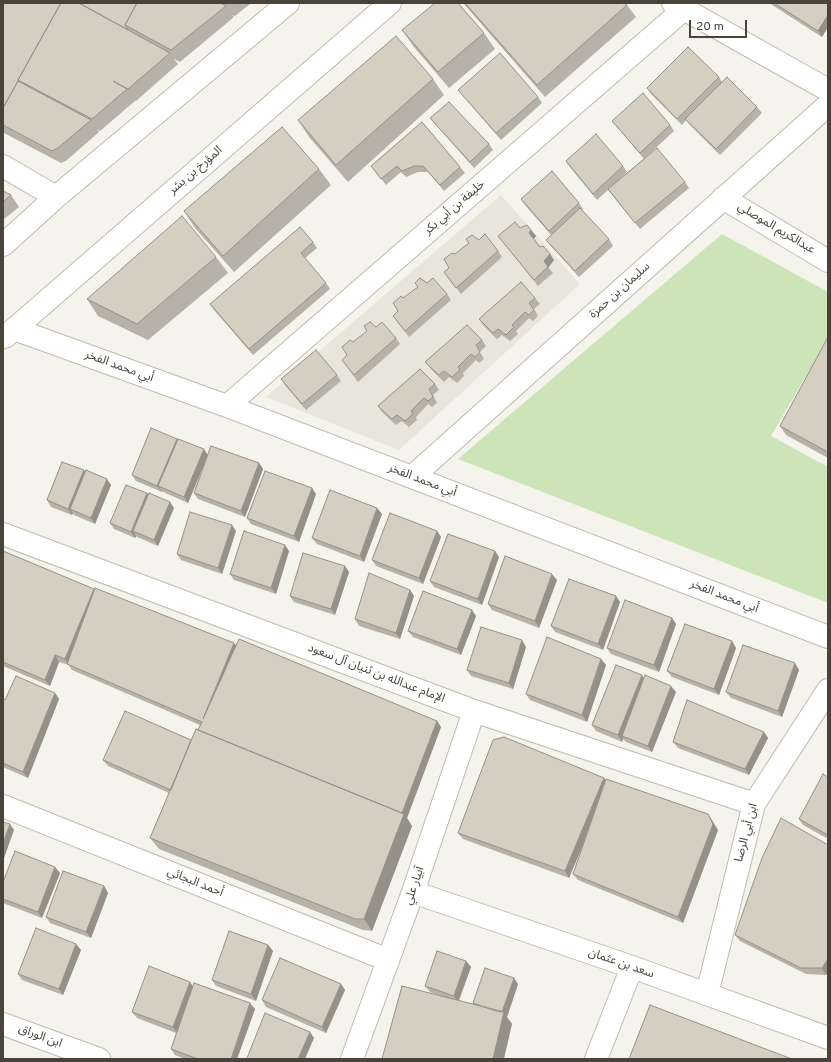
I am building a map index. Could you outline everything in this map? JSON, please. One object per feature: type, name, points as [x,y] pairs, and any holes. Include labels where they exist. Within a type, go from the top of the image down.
[{"type":"street","points":[[3,245],[56,197],[288,3]]},
{"type":"street","name":"المؤرخ بن بشر","points":[[8,334],[390,3]]},
{"type":"street","points":[[678,6],[828,90]]},
{"type":"street","name":"خليفة بن أبي بكر","points":[[227,406],[678,6]]},
{"type":"street","name":"سليمان بن حمزة","points":[[412,477],[828,105]]},
{"type":"street","points":[[3,166],[56,197]]},
{"type":"street","name":"عبدالكريم الموصلي","points":[[723,198],[828,260]]},
{"type":"street","name":"أبي محمد الفخر","points":[[8,334],[227,406],[828,637]]},
{"type":"street","name":"الإمام عبدالله بن ثنيان آل سعود","points":[[3,534],[474,711],[754,804]]},
{"type":"street","name":"ابن أبي الرضا","points":[[707,994],[754,804],[828,690]]},
{"type":"street","name":"آبيار علي","points":[[352,1059],[413,892],[474,711]]},
{"type":"street","name":"أحمد البجائي","points":[[3,806],[388,960]]},
{"type":"street","name":"سعد بن عثمان","points":[[413,892],[632,967],[828,1038]]},
{"type":"street","points":[[596,1059],[632,967]]},
{"type":"street","name":"ابن الوراق","points":[[3,1024],[96,1058]]},
{"type":"shaded area","points":[[501,195],[580,284],[399,450],[266,397]]},
{"type":"green space","points":[[722,234],[828,292],[828,338],[771,436],[828,467],[828,603],[458,459]]},
{"type":"building","points":[[3,3],[61,3],[18,80],[20,82],[18,81],[3,108]]},
{"type":"building","points":[[61,3],[79,3],[170,53],[128,89],[113,81],[127,89],[92,119],[18,80]]},
{"type":"building","points":[[79,3],[137,3],[125,25],[128,30]]},
{"type":"building","points":[[137,3],[221,3],[226,6],[171,50],[125,25]]},
{"type":"building","points":[[435,3],[458,3],[484,33],[438,72],[402,30]]},
{"type":"building","points":[[465,3],[624,3],[627,5],[537,85]]},
{"type":"building","points":[[774,3],[828,3],[828,15],[818,31]]},
{"type":"building","points":[[396,36],[433,79],[336,165],[298,120]]},
{"type":"building","points":[[688,47],[719,77],[677,119],[647,88]]},
{"type":"building","points":[[500,53],[538,97],[496,133],[458,90]]},
{"type":"building","points":[[727,77],[757,107],[716,149],[685,119]]},
{"type":"building","points":[[18,81],[91,120],[58,148],[52,151],[3,125],[3,108]]},
{"type":"building","points":[[643,93],[670,125],[640,153],[612,121]]},
{"type":"building","points":[[449,102],[489,144],[470,162],[430,118]]},
{"type":"building","points":[[422,122],[460,167],[440,185],[423,166],[414,166],[402,171],[397,166],[381,179],[371,166]]},
{"type":"building","points":[[282,127],[319,169],[223,256],[184,211]]},
{"type":"building","points":[[596,134],[623,166],[593,194],[566,161]]},
{"type":"building","points":[[657,148],[685,182],[635,223],[608,189]]},
{"type":"building","points":[[552,171],[579,203],[549,231],[521,199]]},
{"type":"building","points":[[3,191],[11,195],[3,202]]},
{"type":"building","points":[[580,208],[609,239],[575,271],[546,240]]},
{"type":"building","points":[[182,216],[216,257],[137,324],[87,299]]},
{"type":"building","points":[[515,222],[520,228],[527,225],[531,230],[529,233],[540,247],[543,246],[550,254],[544,261],[548,267],[534,280],[498,236]]},
{"type":"building","points":[[300,227],[313,242],[301,253],[326,283],[249,349],[210,304]]},
{"type":"building","points":[[485,234],[498,251],[456,288],[444,272],[449,268],[444,259],[452,253],[455,254],[469,243],[466,239],[472,235],[479,240]]},
{"type":"building","points":[[420,278],[427,283],[433,278],[447,294],[405,331],[393,316],[398,311],[393,303],[401,296],[403,298],[418,287],[415,283]]},
{"type":"building","points":[[521,282],[535,298],[529,303],[534,310],[529,315],[525,312],[512,325],[514,327],[506,335],[498,329],[493,333],[479,319]]},
{"type":"building","points":[[370,322],[376,327],[382,322],[396,338],[354,375],[342,360],[347,355],[342,347],[350,340],[353,342],[367,331],[364,326]]},
{"type":"building","points":[[467,325],[482,340],[476,345],[480,352],[475,357],[471,354],[458,367],[460,370],[452,377],[444,371],[439,375],[425,362]]},
{"type":"building","points":[[828,337],[828,452],[780,426]]},
{"type":"building","points":[[316,350],[337,375],[302,404],[281,379]]},
{"type":"building","points":[[420,369],[435,384],[429,389],[433,397],[428,401],[424,398],[411,411],[413,414],[405,421],[397,415],[392,419],[378,406]]},
{"type":"building","points":[[151,428],[177,439],[157,486],[132,475]]},
{"type":"building","points":[[178,439],[204,449],[184,497],[158,486]]},
{"type":"building","points":[[211,446],[259,463],[241,511],[194,493]]},
{"type":"building","points":[[62,462],[84,470],[68,509],[47,500]]},
{"type":"building","points":[[86,470],[107,479],[91,518],[70,509]]},
{"type":"building","points":[[265,471],[312,488],[294,536],[247,518]]},
{"type":"building","points":[[126,485],[147,493],[131,532],[110,523]]},
{"type":"building","points":[[330,490],[377,508],[360,556],[312,538]]},
{"type":"building","points":[[149,493],[170,502],[154,540],[133,531]]},
{"type":"building","points":[[190,512],[232,525],[218,568],[177,554]]},
{"type":"building","points":[[390,513],[437,531],[419,578],[372,560]]},
{"type":"building","points":[[244,531],[285,545],[271,588],[230,574]]},
{"type":"building","points":[[448,534],[495,551],[478,599],[430,581]]},
{"type":"building","points":[[3,551],[94,589],[65,659],[55,655],[45,680],[3,662]]},
{"type":"building","points":[[303,553],[345,566],[331,609],[290,596]]},
{"type":"building","points":[[505,556],[552,574],[535,621],[488,604]]},
{"type":"building","points":[[369,573],[410,590],[396,633],[355,619]]},
{"type":"building","points":[[569,579],[616,596],[598,644],[551,626]]},
{"type":"building","points":[[95,588],[234,643],[203,719],[239,639],[437,721],[402,813],[198,730],[202,722],[67,664]]},
{"type":"building","points":[[423,591],[472,610],[457,649],[408,631]]},
{"type":"building","points":[[625,600],[672,618],[654,665],[607,648]]},
{"type":"building","points":[[685,624],[732,641],[714,689],[667,671]]},
{"type":"building","points":[[481,627],[522,640],[509,683],[467,670]]},
{"type":"building","points":[[547,637],[601,659],[582,715],[526,694]]},
{"type":"building","points":[[743,645],[795,663],[778,711],[726,692]]},
{"type":"building","points":[[616,665],[642,675],[618,735],[592,725]]},
{"type":"building","points":[[645,675],[671,686],[648,746],[622,736]]},
{"type":"building","points":[[16,676],[55,693],[23,772],[3,763],[3,699],[5,700]]},
{"type":"building","points":[[687,700],[764,732],[745,769],[673,742]]},
{"type":"building","points":[[125,711],[191,740],[171,790],[103,760]]},
{"type":"building","points":[[196,729],[404,814],[364,919],[355,919],[150,838]]},
{"type":"building","points":[[504,737],[604,778],[565,871],[458,833],[493,740]]},
{"type":"building","points":[[823,774],[828,777],[828,835],[799,819]]},
{"type":"building","points":[[606,779],[708,814],[713,824],[678,917],[573,874]]},
{"type":"building","points":[[781,818],[828,845],[828,959],[822,968],[801,968],[735,935],[762,858]]},
{"type":"building","points":[[3,822],[10,824],[3,843]]},
{"type":"building","points":[[15,851],[55,867],[38,912],[3,899],[3,882]]},
{"type":"building","points":[[63,871],[104,886],[86,932],[46,917]]},
{"type":"building","points":[[36,928],[76,944],[59,989],[18,974]]},
{"type":"building","points":[[229,931],[268,945],[251,994],[212,980]]},
{"type":"building","points":[[437,951],[466,961],[454,996],[425,986]]},
{"type":"building","points":[[280,958],[341,984],[322,1027],[262,1000]]},
{"type":"building","points":[[149,966],[190,982],[173,1027],[132,1012]]},
{"type":"building","points":[[485,968],[514,978],[502,1012],[473,1003]]},
{"type":"building","points":[[194,983],[250,1003],[231,1059],[198,1059],[171,1049]]},
{"type":"building","points":[[402,986],[504,1012],[493,1059],[382,1059]]},
{"type":"building","points":[[650,1005],[792,1059],[629,1059]]},
{"type":"building","points":[[265,1013],[310,1032],[298,1059],[247,1058]]}]
